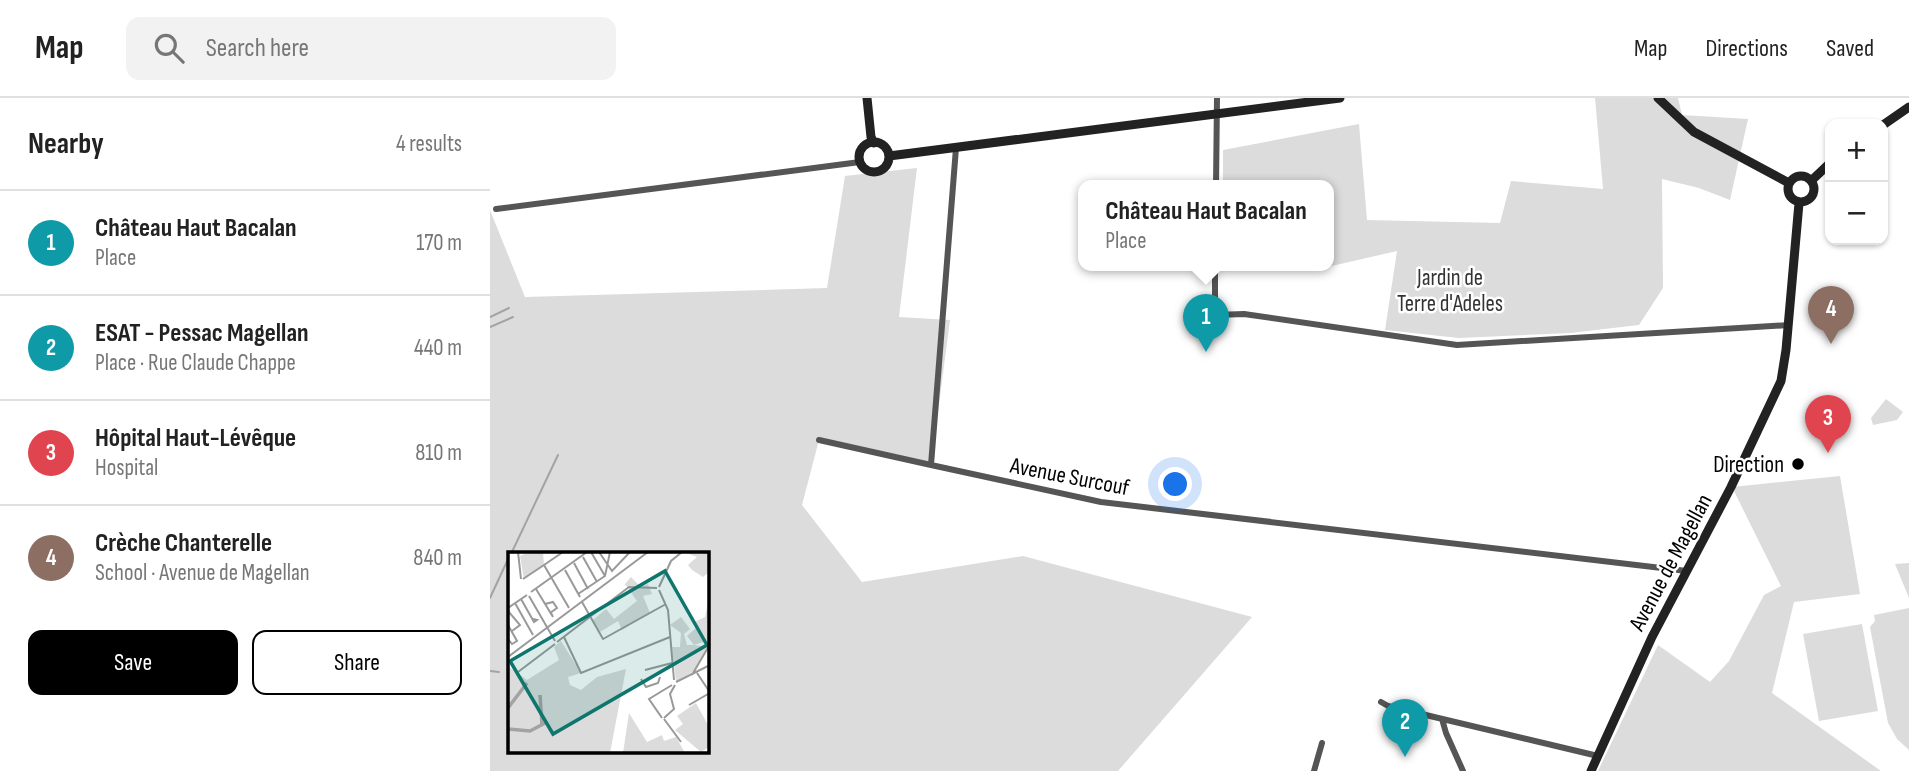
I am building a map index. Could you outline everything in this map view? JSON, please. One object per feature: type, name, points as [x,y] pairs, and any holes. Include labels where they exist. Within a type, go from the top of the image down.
[{"type":"street","points":[[867,98],[874,143]]},
{"type":"street","points":[[1216,180],[1217,98]]},
{"type":"street","points":[[889,156],[1340,98]]},
{"type":"street","points":[[1658,98],[1694,132],[1789,183]]},
{"type":"street","points":[[1888,122],[1909,107]]},
{"type":"street","points":[[874,143],[882,145],[889,156],[884,169],[875,172],[866,169],[860,162],[862,149],[874,143]]},
{"type":"street","points":[[931,465],[956,148]]},
{"type":"street","points":[[496,209],[860,162]]},
{"type":"street","points":[[1811,181],[1825,168]]},
{"type":"street","points":[[1799,176],[1811,181],[1814,189],[1808,201],[1799,203],[1788,195],[1789,183],[1799,176]]},
{"type":"street","name":"Avenue de Magellan","points":[[1591,771],[1652,637],[1731,487],[1776,394],[1783,371],[1789,325],[1799,203]]},
{"type":"street","points":[[1215,271],[1215,315],[1244,314],[1457,345],[1789,325]]},
{"type":"street","name":"Avenue Surcouf","points":[[819,440],[1101,502],[1687,571]]},
{"type":"street","points":[[1381,702],[1388,706],[1598,756]]},
{"type":"street","points":[[1442,719],[1463,771]]},
{"type":"street","points":[[1314,771],[1322,743]]},
{"type":"green space","name":"Jardin de Terre d'Adeles","points":[[1595,98],[1678,98],[1682,115],[1748,119],[1730,200],[1699,188],[1662,179],[1663,288],[1639,325],[1570,333],[1459,338],[1385,330],[1397,251],[1334,265],[1334,180],[1223,180],[1223,150],[1359,124],[1367,220],[1500,223],[1511,181],[1603,189]]},
{"type":"green space","points":[[917,168],[899,317],[950,320],[931,465],[819,440],[802,505],[862,582],[1023,556],[1252,617],[1118,771],[490,771],[490,210],[525,297],[827,288],[845,176]]},
{"type":"green space","points":[[1886,399],[1903,412],[1897,420],[1873,425],[1871,418]]},
{"type":"green space","points":[[1840,476],[1860,594],[1794,602],[1772,693],[1881,771],[1598,771],[1658,645],[1710,682],[1729,661],[1764,595],[1781,586],[1732,487]]},
{"type":"green space","points":[[1909,563],[1909,598],[1895,564]]},
{"type":"green space","points":[[1909,608],[1909,750],[1897,739],[1888,723],[1870,627],[1875,621],[1874,615]]},
{"type":"green space","points":[[1862,624],[1878,711],[1819,721],[1803,634]]},
{"type":"waterway","points":[[490,317],[509,308]]},
{"type":"waterway","points":[[490,327],[513,317]]},
{"type":"waterway","points":[[512,552],[558,455]]},
{"type":"waterway","points":[[490,598],[508,559]]},
{"type":"waterway","points":[[490,671],[499,672]]},
{"type":"place","name":"Crèche Chanterelle","points":[[1831,344]]},
{"type":"place","name":"Château Haut Bacalan","points":[[1206,352]]},
{"type":"place","name":"Hôpital Haut-Lévêque","points":[[1828,453]]},
{"type":"place","name":"Direction","points":[[1798,464]]},
{"type":"place","name":"ESAT - Pessac Magellan","points":[[1405,757]]}]
